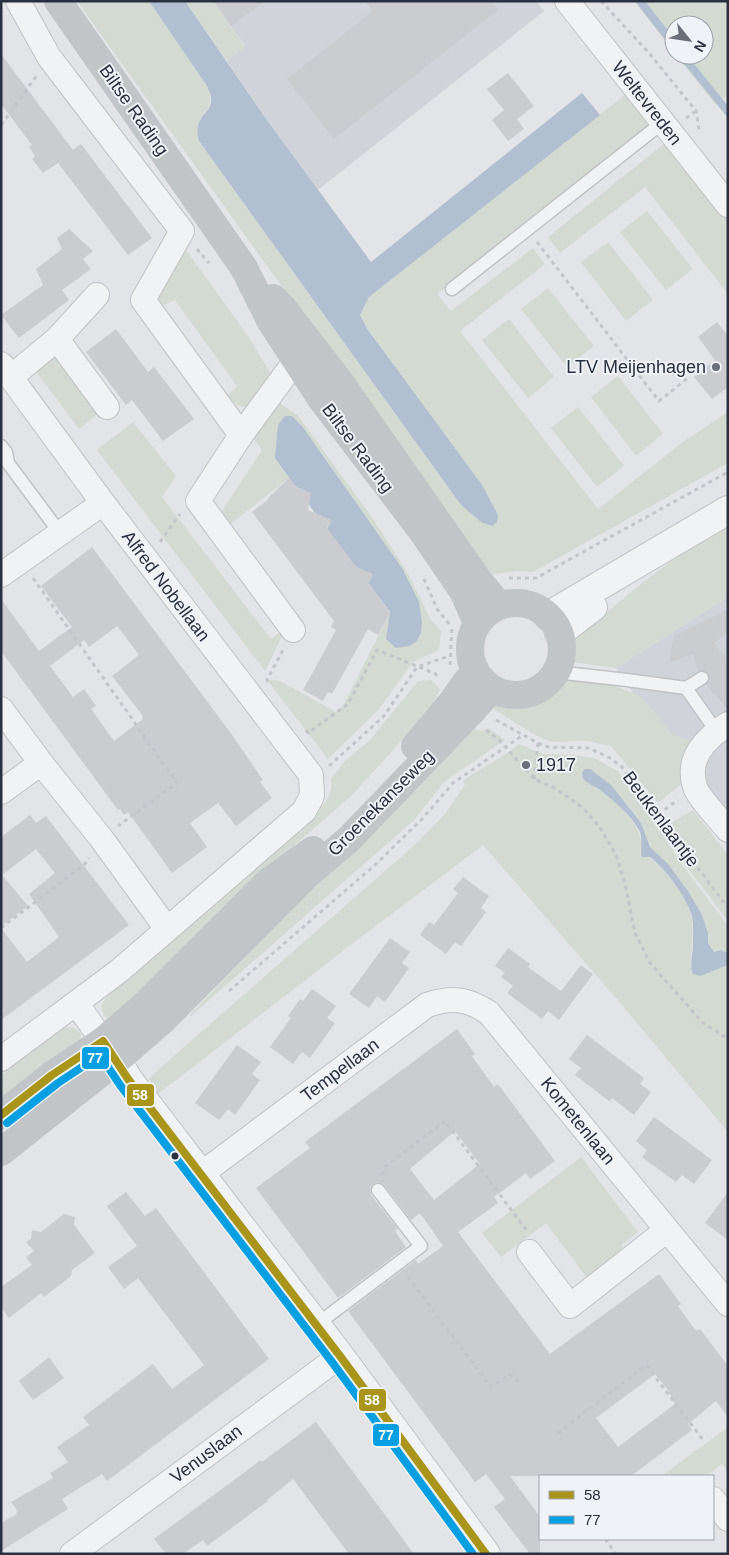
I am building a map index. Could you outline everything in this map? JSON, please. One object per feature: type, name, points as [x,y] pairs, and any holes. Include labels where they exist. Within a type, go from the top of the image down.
[{"type":"main road","name":"Biltse Rading","points":[[58,1],[244,268],[270,320],[304,352],[322,400],[422,531],[471,586],[500,606]]},
{"type":"main road","name":"Biltse Rading","points":[[465,625],[471,586]]},
{"type":"main road","points":[[513,603],[526,604],[538,609],[554,624],[562,646],[561,660],[556,672],[547,684],[534,692],[520,696],[505,694],[484,681],[470,657],[471,640],[465,625],[500,606],[513,603]]},
{"type":"main road","name":"Groenekanseweg","points":[[1,1115],[52,1075],[110,1050],[163,1020],[309,873],[349,839],[474,708],[484,681],[466,682],[421,740],[328,839],[268,882],[147,1003],[110,1050],[1,1152]]},
{"type":"street","points":[[18,1],[49,57],[182,231],[143,300],[241,434]]},
{"type":"street","name":"Weltevreden","points":[[566,1],[728,205]]},
{"type":"street","name":"Alfred Nobellaan","points":[[97,295],[57,339],[6,371],[312,786]]},
{"type":"street","points":[[57,339],[107,407]]},
{"type":"street","points":[[293,630],[198,501],[241,434],[304,352]]},
{"type":"street","points":[[1,575],[103,503]]},
{"type":"street","points":[[554,624],[672,544],[728,510]]},
{"type":"street","points":[[1,709],[101,838],[167,929]]},
{"type":"street","points":[[722,728],[704,742],[696,754],[693,770],[695,789],[728,830]]},
{"type":"street","points":[[1,792],[41,763]]},
{"type":"street","points":[[1,1059],[119,971],[304,811],[312,786]]},
{"type":"street","name":"Tempellaan","points":[[200,1175],[426,1006],[443,1000],[458,1000],[476,1004],[489,1013]]},
{"type":"street","points":[[76,1003],[110,1050],[128,1079],[340,1356],[486,1554]]},
{"type":"street","name":"Kometenlaan","points":[[489,1013],[728,1304]]},
{"type":"street","points":[[529,1252],[570,1306],[667,1230]]},
{"type":"street","name":"Venuslaan","points":[[72,1554],[340,1356]]},
{"type":"street","points":[[714,1500],[728,1519]]},
{"type":"lane","points":[[452,290],[662,123]]},
{"type":"lane","points":[[1,446],[6,452],[8,463],[60,533]]},
{"type":"lane","points":[[556,672],[686,688],[702,678]]},
{"type":"lane","points":[[686,688],[722,728]]},
{"type":"lane","points":[[316,1325],[421,1246],[378,1190]]},
{"type":"path","name":"Weltevreden","points":[[601,1],[649,53],[696,111],[698,129],[702,137]]},
{"type":"path","points":[[1,125],[49,57]]},
{"type":"path","points":[[527,230],[659,401],[688,378]]},
{"type":"path","points":[[465,625],[471,586],[488,578],[536,578],[728,472]]},
{"type":"path","points":[[147,561],[188,502],[198,501]]},
{"type":"path","points":[[1,928],[85,864],[101,838],[177,783],[21,561]]},
{"type":"path","points":[[273,688],[267,680],[293,630]]},
{"type":"path","points":[[302,725],[308,733],[348,704],[377,650],[436,674],[452,702]]},
{"type":"path","points":[[312,786],[384,716],[417,667],[449,656]]},
{"type":"path","name":"Beukenlaantje","points":[[523,735],[548,747],[589,748],[610,758],[622,767],[728,908]]},
{"type":"path","name":"Groenekanseweg","points":[[228,991],[375,865],[424,817],[453,783],[523,735]]},
{"type":"path","points":[[534,779],[538,743]]},
{"type":"path","points":[[506,748],[534,779],[551,786],[568,797],[584,810],[601,829],[616,855],[625,884],[635,933],[650,963],[702,1022],[728,1039]]},
{"type":"path","points":[[378,1190],[385,1167],[445,1121],[532,1238],[529,1252]]},
{"type":"path","points":[[398,1264],[491,1387],[509,1374],[520,1382]]},
{"type":"path","points":[[558,1433],[646,1365],[704,1442]]},
{"type":"path","points":[[606,1540],[616,1554]]},
{"type":"shaded area","points":[[77,1],[149,1],[207,86],[210,102],[198,124],[199,141],[461,505],[481,522],[498,515],[360,315],[369,297],[626,94],[651,126],[437,294],[451,311],[533,248],[545,264],[460,331],[598,509],[683,442],[728,412],[728,463],[533,572],[517,571],[489,575]]},
{"type":"shaded area","points":[[185,1],[213,1],[245,47],[227,61]]},
{"type":"shaded area","points":[[213,1],[536,1],[544,11],[318,190],[227,61],[245,46]]},
{"type":"shaded area","points":[[634,1],[728,1],[728,95],[716,105],[684,65],[714,65],[714,15],[664,15],[664,39]]},
{"type":"shaded area","points":[[665,143],[728,221],[728,294],[645,187],[560,253],[548,237]]},
{"type":"shaded area","points":[[647,211],[693,269],[666,290],[620,232]]},
{"type":"shaded area","points":[[608,242],[653,300],[626,321],[581,262]]},
{"type":"shaded area","points":[[186,250],[248,336],[272,376],[251,407],[238,406],[227,396],[237,386],[175,300],[162,306],[155,292]]},
{"type":"shaded area","points":[[548,288],[594,346],[567,367],[521,309]]},
{"type":"shaded area","points":[[509,319],[554,377],[528,398],[482,340]]},
{"type":"shaded area","points":[[54,352],[103,410],[79,429],[33,367]]},
{"type":"shaded area","points":[[618,376],[663,434],[636,456],[591,397]]},
{"type":"shaded area","points":[[277,401],[298,416],[371,516],[406,570],[431,620],[441,631],[439,650],[413,662],[379,709],[328,759],[267,680],[280,681],[336,712],[343,706],[389,615],[402,568],[302,426],[292,416],[275,458],[289,478],[228,526],[220,514],[262,450],[252,436]]},
{"type":"shaded area","points":[[578,407],[624,466],[597,487],[551,428]]},
{"type":"shaded area","points":[[133,422],[176,476],[162,497],[271,639],[286,628],[265,671],[97,450]]},
{"type":"shaded area","points":[[728,525],[728,597],[616,668],[564,661],[572,642],[631,592],[667,564]]},
{"type":"shaded area","points":[[728,597],[728,830],[616,668]]},
{"type":"shaded area","points":[[560,678],[612,685],[639,695],[660,718],[670,733],[693,742],[685,759],[681,784],[658,803],[611,746],[586,741],[552,742],[533,734],[489,706],[505,702],[519,705],[543,696]]},
{"type":"shaded area","points":[[432,680],[440,690],[432,704],[351,796],[253,882],[109,1021],[101,1007],[109,991],[323,805],[330,793],[331,779],[344,762],[371,739],[418,681]]},
{"type":"shaded area","points":[[467,727],[481,731],[489,728],[505,740],[444,782],[414,820],[189,1016]]},
{"type":"shaded area","points":[[519,744],[542,754],[594,758],[618,771],[659,830],[693,810],[728,855],[728,921],[662,834],[728,926],[728,953],[721,950],[714,953],[708,943],[708,933],[655,851],[650,847],[641,823],[610,785],[598,775],[582,773],[583,779],[604,793],[628,815],[639,833],[640,852],[664,871],[684,897],[692,921],[693,934],[690,966],[711,972],[728,965],[728,1132],[616,998],[483,845],[158,1094],[149,1079],[159,1069],[418,842],[445,814],[465,785],[463,780]]},
{"type":"shaded area","points":[[65,1027],[75,1028],[81,1034],[81,1044],[1,1109],[1,1075]]},
{"type":"shaded area","points":[[581,1157],[638,1232],[621,1245],[625,1251],[588,1279],[546,1223],[501,1257],[482,1233]]},
{"type":"shaded area","points":[[728,1427],[728,1471],[722,1464],[707,1475],[663,1475]]},
{"type":"water","points":[[149,1],[185,1],[264,116],[371,262],[582,93],[600,115],[369,297],[360,315],[368,330],[482,485],[498,515],[497,522],[492,526],[481,522],[461,505],[199,141],[198,125],[211,104],[210,94],[207,86]]},
{"type":"water","points":[[635,1],[645,1],[664,25],[664,38]]},
{"type":"water","points":[[685,65],[695,65],[728,106],[728,118]]},
{"type":"water","points":[[285,416],[292,416],[302,426],[402,568],[419,602],[422,622],[421,633],[417,641],[409,646],[396,648],[386,639],[390,612],[368,583],[372,577],[370,573],[356,567],[327,529],[331,522],[330,520],[315,513],[307,502],[310,493],[295,486],[275,458],[278,425]]},
{"type":"water","points":[[585,769],[590,769],[611,785],[641,823],[650,847],[668,864],[688,891],[701,913],[708,933],[708,943],[714,952],[721,950],[728,953],[728,965],[700,976],[693,974],[691,963],[693,920],[684,897],[674,882],[650,857],[642,857],[639,830],[616,803],[583,779],[582,773]]},
{"type":"building","points":[[214,1],[266,1],[231,26]]},
{"type":"building","points":[[365,1],[491,1],[498,10],[334,139],[287,79],[373,11]]},
{"type":"building","points":[[1,54],[73,150],[81,144],[152,238],[128,255],[58,163],[43,173],[32,159],[35,156],[29,147],[32,145],[1,104]]},
{"type":"building","points":[[508,73],[534,106],[517,119],[524,129],[508,141],[492,120],[504,110],[487,89]]},
{"type":"building","points":[[69,229],[93,251],[83,259],[91,269],[62,290],[69,300],[19,338],[1,315],[43,285],[36,269],[62,249],[57,238]]},
{"type":"building","points":[[717,322],[728,336],[728,387],[712,399],[694,377],[715,360],[698,337]]},
{"type":"building","points":[[116,329],[148,372],[154,367],[194,419],[163,441],[132,400],[126,405],[86,352]]},
{"type":"building","points":[[289,478],[295,486],[311,493],[308,510],[332,520],[327,528],[356,567],[373,574],[368,583],[390,613],[378,635],[368,629],[332,694],[328,692],[323,701],[303,690],[336,630],[331,627],[334,621],[252,512],[269,499]]},
{"type":"building","points":[[92,547],[230,732],[263,780],[260,782],[272,798],[236,826],[218,803],[190,823],[207,847],[172,873],[128,812],[124,815],[120,809],[118,810],[1,651],[1,599],[39,651],[72,627],[41,586]],"holes":[[[117,626],[139,655],[112,676],[143,716],[143,719],[114,741],[91,709],[96,706],[84,689],[73,697],[50,666],[84,640],[89,647]]]},
{"type":"building","points":[[728,609],[728,633],[714,643],[728,660],[728,709],[706,685],[709,681],[709,674],[705,671],[698,671],[693,654],[669,663],[674,636]]},
{"type":"building","points":[[30,815],[36,823],[46,816],[129,925],[1,1020],[1,928],[27,962],[59,937],[29,894],[55,873],[36,849],[2,875],[28,906],[1,926],[1,837]]},
{"type":"building","points":[[463,877],[489,896],[481,908],[486,912],[461,946],[455,942],[446,954],[420,935],[429,922],[434,925],[458,893],[453,889]]},
{"type":"building","points":[[390,938],[410,952],[402,963],[409,968],[385,1002],[377,996],[369,1008],[349,994]]},
{"type":"building","points":[[508,948],[530,964],[528,967],[561,991],[581,965],[593,974],[559,1020],[548,1011],[542,1019],[507,993],[513,986],[501,977],[505,973],[495,966]]},
{"type":"building","points":[[312,989],[336,1006],[327,1018],[335,1023],[310,1058],[302,1052],[293,1064],[270,1047],[291,1018],[288,1016],[300,999],[303,1001]]},
{"type":"building","points":[[457,1029],[475,1054],[472,1056],[494,1087],[498,1084],[555,1161],[530,1179],[526,1173],[494,1197],[498,1203],[458,1232],[550,1354],[659,1274],[681,1304],[678,1306],[696,1331],[700,1329],[728,1366],[728,1417],[716,1401],[688,1424],[692,1430],[632,1475],[510,1476],[539,1516],[540,1554],[530,1554],[494,1507],[505,1499],[486,1474],[475,1482],[348,1311],[416,1260],[418,1264],[443,1246],[420,1213],[411,1220],[384,1185],[377,1182],[370,1187],[371,1195],[398,1229],[395,1231],[406,1247],[338,1298],[256,1188],[310,1148],[305,1142]],"holes":[[[455,1131],[480,1164],[434,1200],[410,1169]],[[655,1374],[668,1390],[675,1404],[618,1447],[596,1418]]]},
{"type":"building","points":[[587,1035],[644,1078],[640,1084],[651,1092],[634,1115],[612,1098],[609,1101],[575,1075],[581,1068],[569,1059]]},
{"type":"building","points":[[237,1045],[261,1062],[252,1074],[260,1080],[235,1115],[228,1109],[219,1120],[195,1103]]},
{"type":"building","points":[[654,1117],[712,1160],[694,1184],[682,1175],[676,1182],[642,1157],[647,1150],[636,1141]]},
{"type":"building","points":[[126,1192],[145,1216],[156,1208],[269,1359],[107,1481],[102,1474],[62,1499],[68,1509],[1,1551],[1,1523],[17,1514],[16,1512],[18,1511],[11,1502],[53,1478],[50,1473],[68,1462],[57,1447],[89,1425],[83,1417],[153,1364],[172,1389],[204,1365],[138,1278],[124,1289],[108,1267],[137,1246],[107,1206]]},
{"type":"building","points":[[728,1192],[728,1240],[705,1223]]},
{"type":"building","points":[[64,1214],[75,1217],[74,1225],[95,1253],[72,1270],[71,1276],[44,1297],[41,1293],[9,1318],[1,1307],[1,1287],[32,1265],[26,1257],[34,1251],[26,1242],[31,1239],[32,1230],[41,1232]]},
{"type":"building","points":[[49,1357],[64,1378],[33,1400],[19,1381]]},
{"type":"building","points":[[316,1422],[414,1554],[349,1554],[293,1479],[268,1501],[207,1546],[203,1540],[183,1554],[166,1554],[154,1539],[261,1460],[262,1462]]},
{"type":"transit line","name":"58","points":[[1,1115],[52,1075],[103,1041],[128,1079],[340,1356],[486,1554]]},
{"type":"transit line","name":"77","points":[[7,1123],[58,1083],[100,1055],[120,1085],[332,1362],[473,1554]]},
{"type":"place","name":"LTV Meijenhagen","points":[[716,367]]},
{"type":"place","name":"1917","points":[[526,765]]}]
